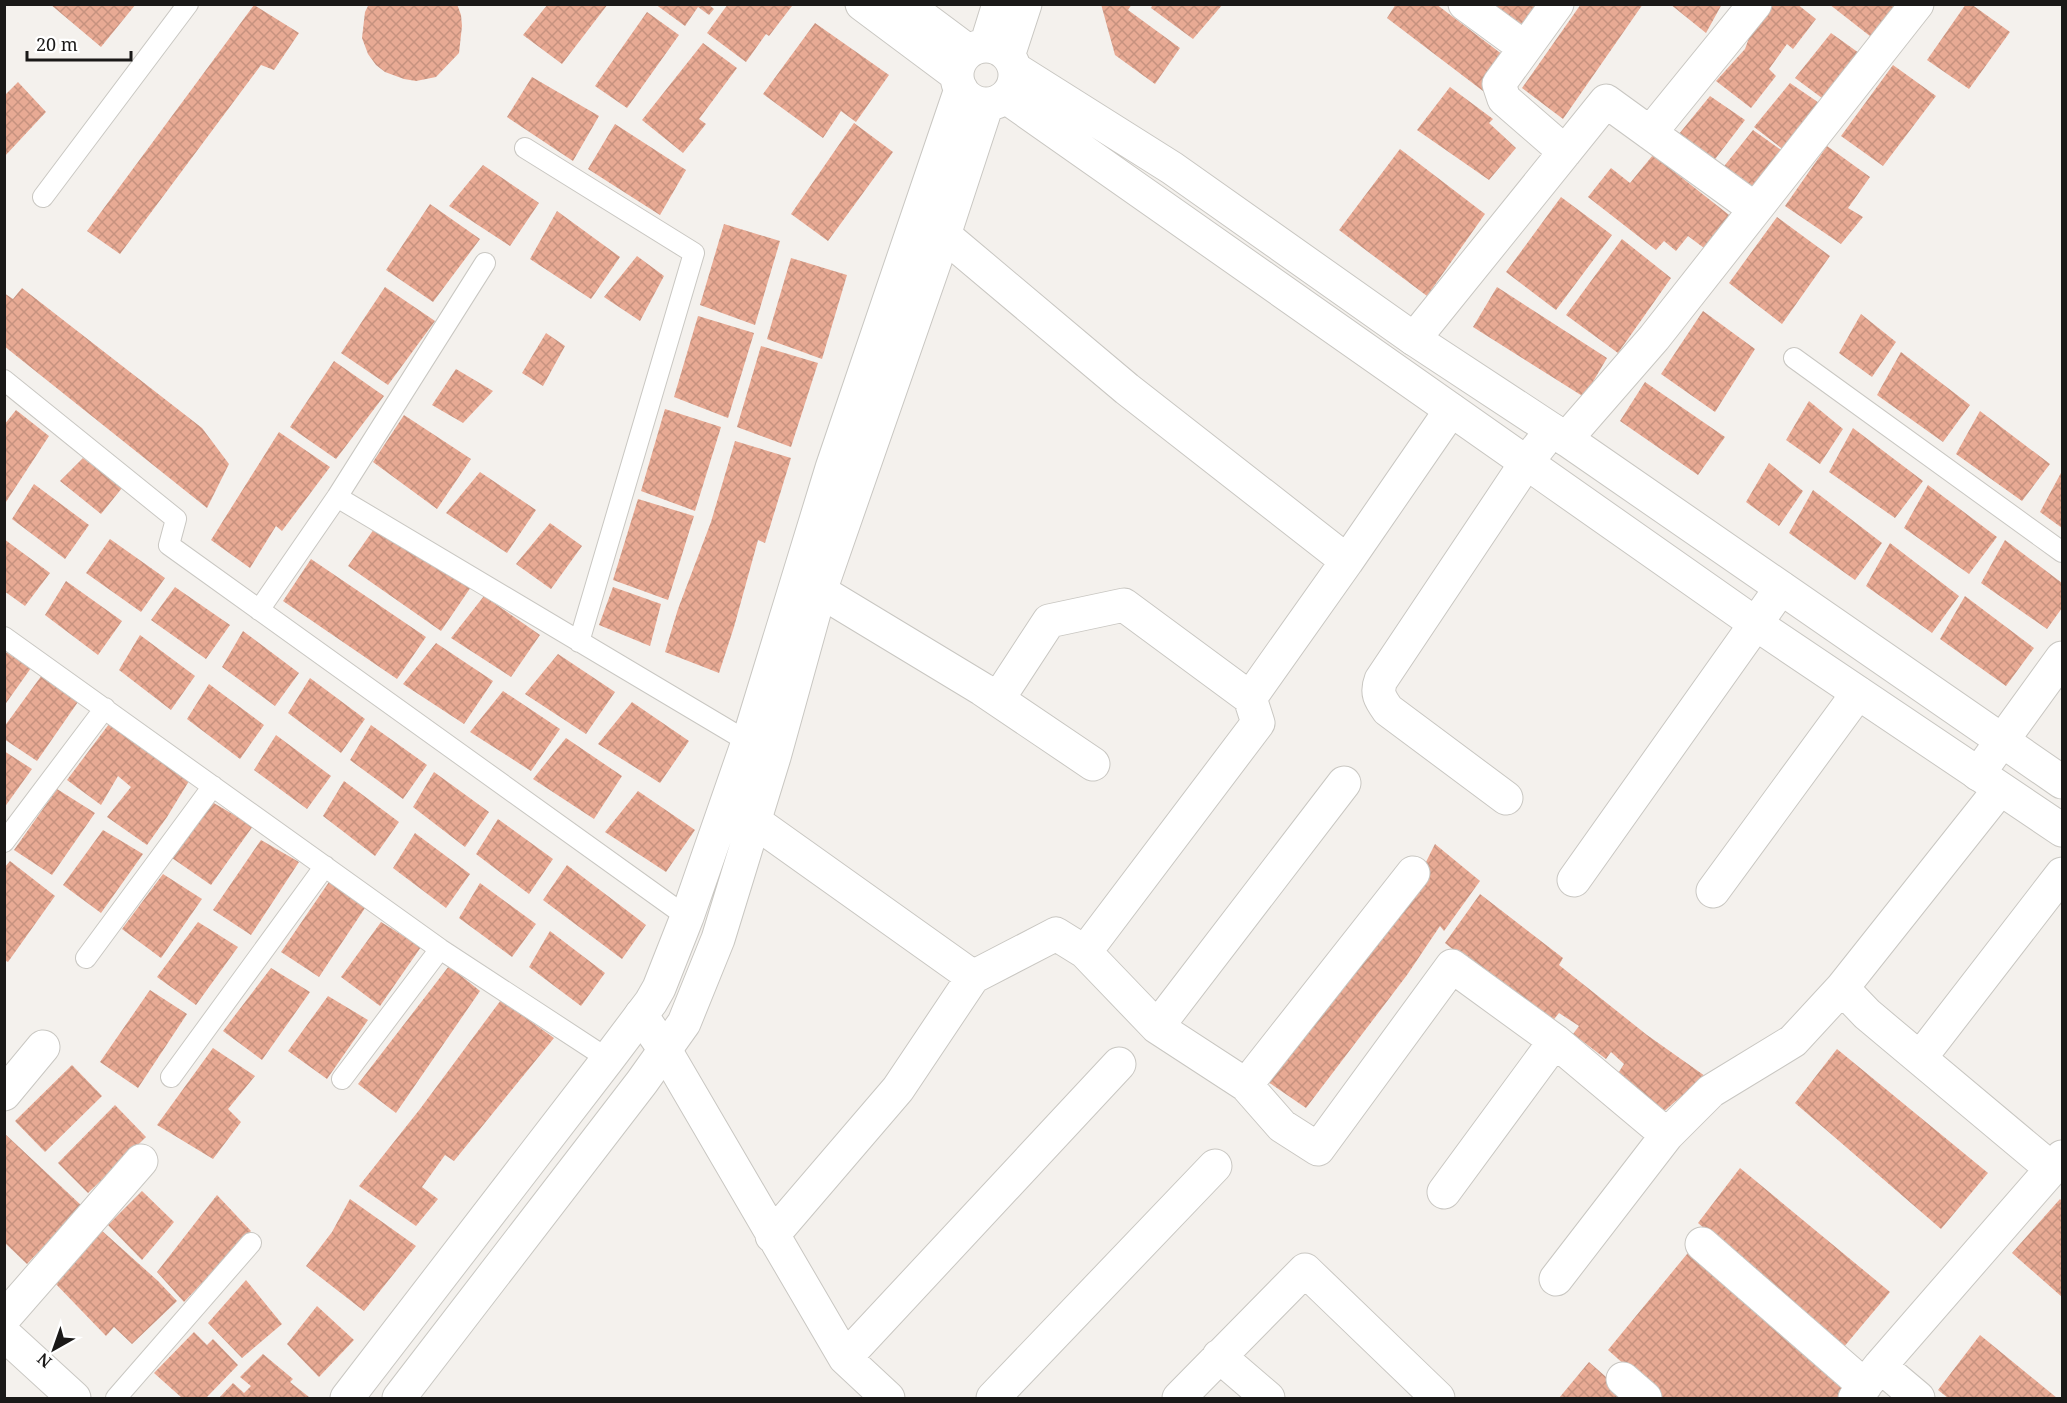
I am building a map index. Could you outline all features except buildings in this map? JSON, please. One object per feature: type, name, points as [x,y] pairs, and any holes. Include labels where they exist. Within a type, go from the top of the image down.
[{"type":"street","points":[[862,4],[986,73],[1172,168],[1414,339],[1559,435],[2062,782]]},
{"type":"street","points":[[905,4],[986,73],[1451,410],[1756,624],[2062,830]]},
{"type":"street","points":[[347,1398],[608,1059],[659,988],[687,917],[761,749],[820,591],[944,235],[986,73],[999,4]]},
{"type":"street","points":[[399,1398],[684,1023],[718,939],[754,821],[761,749],[831,468],[986,73],[1025,4]]},
{"type":"street","points":[[1465,4],[1525,48]]},
{"type":"street","points":[[1557,4],[1499,84],[1504,99],[1565,152]]},
{"type":"street","points":[[1650,133],[1755,4]]},
{"type":"street","points":[[1506,798],[1388,710],[1380,699],[1378,689],[1381,680],[1526,463],[1559,435],[1654,338],[1917,4]]},
{"type":"street","points":[[1414,339],[1606,101],[1755,209]]},
{"type":"street","points":[[944,235],[1127,389],[1347,561]]},
{"type":"street","points":[[1250,698],[1451,410]]},
{"type":"street","points":[[1574,880],[1781,588]]},
{"type":"street","points":[[820,591],[998,699],[1094,764]]},
{"type":"street","points":[[998,699],[1049,621],[1124,605],[1250,698],[1258,723],[1085,952]]},
{"type":"street","points":[[1556,1279],[1667,1135],[1711,1091],[1793,1041],[1842,988],[1989,781],[2002,741],[2062,658]]},
{"type":"street","points":[[1713,891],[1858,693]]},
{"type":"street","points":[[1157,1027],[1344,783]]},
{"type":"street","points":[[754,821],[972,977]]},
{"type":"street","points":[[1246,1085],[1413,873]]},
{"type":"street","points":[[1920,1058],[2062,874]]},
{"type":"street","points":[[772,1236],[898,1089],[972,977],[1056,934],[1085,952],[1157,1027],[1246,1085],[1282,1126],[1318,1149],[1452,966],[1555,1041],[1667,1135]]},
{"type":"street","points":[[1842,988],[1867,1014],[1920,1058],[2057,1163],[1866,1384]]},
{"type":"street","points":[[641,1015],[665,1050],[845,1358],[888,1398]]},
{"type":"street","points":[[1444,1192],[1555,1041]]},
{"type":"street","points":[[4,1094],[43,1047]]},
{"type":"street","points":[[845,1358],[1119,1064]]},
{"type":"street","points":[[4,1318],[141,1161]]},
{"type":"street","points":[[993,1398],[1215,1166]]},
{"type":"street","points":[[1702,1244],[1866,1384],[1918,1398]]},
{"type":"street","points":[[1179,1398],[1305,1270],[1438,1398]]},
{"type":"street","points":[[4,1334],[74,1398]]},
{"type":"street","points":[[1219,1356],[1268,1398]]},
{"type":"street","points":[[4,1362],[42,1398]]},
{"type":"lane","points":[[43,196],[188,4]]},
{"type":"lane","points":[[525,148],[694,253],[579,642]]},
{"type":"lane","points":[[259,610],[337,497],[485,263]]},
{"type":"lane","points":[[1794,358],[2062,552]]},
{"type":"lane","points":[[4,380],[176,519],[169,545],[687,917]]},
{"type":"lane","points":[[337,497],[761,749]]},
{"type":"lane","points":[[4,637],[440,949],[608,1059]]},
{"type":"lane","points":[[4,842],[105,708]]},
{"type":"lane","points":[[86,957],[213,786]]},
{"type":"lane","points":[[171,1077],[325,866]]},
{"type":"lane","points":[[342,1079],[440,949]]},
{"type":"lane","points":[[116,1398],[251,1243]]}]
